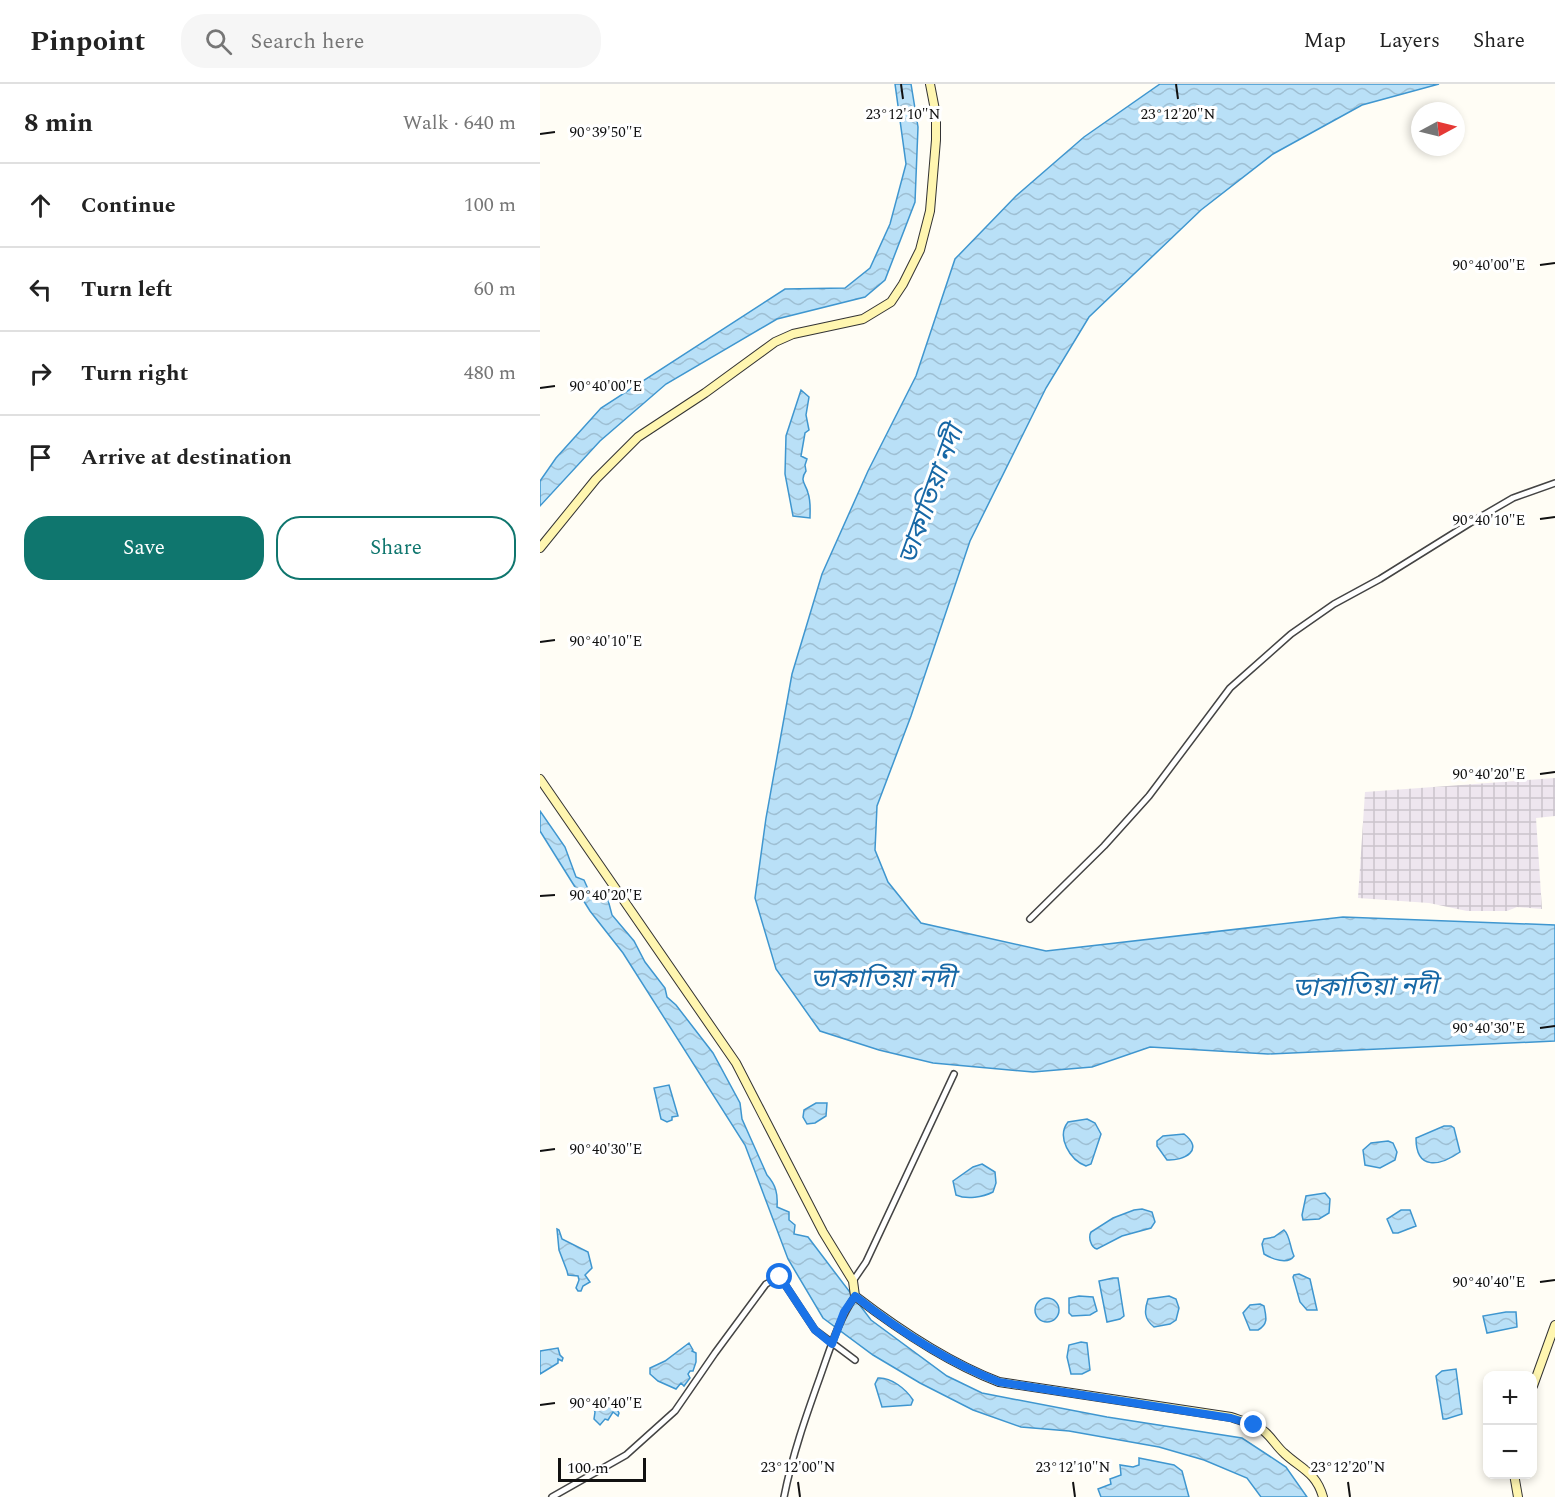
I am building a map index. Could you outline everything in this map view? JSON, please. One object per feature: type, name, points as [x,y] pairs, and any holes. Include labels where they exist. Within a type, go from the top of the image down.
[{"type":"main road","points":[[540,548],[596,478],[638,437],[705,393],[775,342],[793,334],[863,319],[880,311],[891,302],[903,285],[920,250],[930,211],[936,116],[930,84]]},
{"type":"main road","points":[[540,779],[736,1063],[823,1232],[853,1281],[855,1296],[890,1323],[979,1374],[999,1382],[1231,1418],[1254,1425],[1266,1432],[1285,1455],[1314,1478],[1323,1497]]},
{"type":"main road","points":[[1537,1375],[1555,1325]]},
{"type":"main road","points":[[1515,1479],[1518,1497]]},
{"type":"street","points":[[1030,919],[1104,846],[1149,796],[1230,688],[1291,634],[1334,604],[1380,579],[1513,498],[1555,483]]},
{"type":"street","points":[[853,1281],[866,1262],[954,1074]]},
{"type":"street","points":[[552,1497],[626,1455],[675,1412],[766,1284],[780,1277],[783,1278],[815,1330],[855,1360]]},
{"type":"street","points":[[784,1497],[788,1474],[832,1344],[844,1312],[855,1296]]},
{"type":"shaded area","points":[[1555,778],[1555,816],[1536,818],[1542,909],[1517,907],[1507,911],[1467,911],[1429,903],[1358,898],[1365,792]]},
{"type":"water","points":[[895,84],[911,84],[918,127],[915,202],[885,280],[865,297],[777,319],[666,384],[600,441],[540,506],[540,481],[556,458],[601,408],[785,289],[845,288],[870,268],[890,224],[906,164]]},
{"type":"water","name":"ডাকাতিয়া নদী","points":[[1160,84],[1439,84],[1362,105],[1273,154],[1201,210],[1089,317],[1046,388],[970,541],[911,716],[877,806],[875,850],[888,882],[921,923],[1046,951],[1343,917],[1555,925],[1555,1041],[1268,1054],[1150,1047],[1092,1067],[1033,1072],[933,1063],[879,1050],[820,1031],[776,969],[755,898],[766,818],[792,674],[822,574],[868,471],[916,376],[955,259],[1016,196],[1084,137]]},
{"type":"water","points":[[801,390],[809,397],[806,415],[809,430],[805,433],[801,456],[807,459],[803,480],[810,499],[810,518],[793,516],[785,474],[786,436]]},
{"type":"water","points":[[540,811],[565,847],[576,877],[584,880],[588,889],[607,896],[612,915],[634,941],[645,962],[665,988],[667,997],[676,1005],[713,1053],[740,1103],[742,1119],[776,1190],[777,1207],[789,1212],[789,1220],[795,1225],[794,1234],[808,1237],[871,1320],[947,1376],[982,1393],[1107,1417],[1242,1438],[1286,1467],[1307,1497],[1261,1497],[1247,1478],[1204,1460],[1159,1447],[1069,1431],[1021,1427],[973,1410],[920,1383],[873,1355],[823,1318],[788,1259],[745,1145],[623,953],[590,911],[540,831]]},
{"type":"water","points":[[669,1085],[678,1116],[672,1117],[672,1120],[667,1122],[661,1119],[654,1088]]},
{"type":"water","points":[[816,1103],[827,1103],[826,1116],[815,1123],[807,1124],[803,1117],[804,1110]]},
{"type":"water","points":[[1087,1119],[1095,1123],[1101,1134],[1091,1164],[1086,1166],[1070,1153],[1064,1141],[1064,1134],[1068,1122]]},
{"type":"water","points":[[1444,1126],[1454,1128],[1460,1152],[1445,1160],[1431,1163],[1425,1161],[1417,1149],[1416,1138]]},
{"type":"water","points":[[1184,1134],[1193,1145],[1192,1150],[1180,1159],[1167,1160],[1157,1146],[1157,1141],[1163,1136]]},
{"type":"water","points":[[1388,1141],[1393,1143],[1397,1152],[1395,1160],[1380,1168],[1365,1165],[1363,1150],[1371,1143]]},
{"type":"water","points":[[982,1164],[995,1172],[996,1183],[993,1192],[975,1197],[956,1195],[953,1181],[973,1167]]},
{"type":"water","points":[[1325,1193],[1330,1199],[1329,1213],[1319,1219],[1303,1220],[1306,1196]]},
{"type":"water","points":[[1142,1209],[1152,1212],[1155,1222],[1151,1228],[1122,1236],[1097,1249],[1093,1247],[1090,1239],[1091,1232],[1113,1218]]},
{"type":"water","points":[[1401,1210],[1410,1210],[1416,1226],[1393,1233],[1387,1219]]},
{"type":"water","points":[[557,1229],[562,1239],[588,1252],[592,1268],[585,1275],[590,1282],[583,1286],[581,1291],[576,1288],[578,1276],[568,1275],[559,1250]]},
{"type":"water","points":[[1284,1230],[1288,1235],[1294,1256],[1284,1261],[1264,1254],[1262,1244],[1264,1239],[1274,1237]]},
{"type":"water","points":[[1299,1274],[1310,1279],[1317,1310],[1307,1310],[1300,1302],[1293,1277]]},
{"type":"water","points":[[1118,1278],[1124,1316],[1107,1322],[1099,1281]]},
{"type":"water","points":[[1169,1296],[1176,1299],[1179,1308],[1176,1320],[1170,1324],[1154,1327],[1148,1321],[1146,1314],[1148,1299]]},
{"type":"water","points":[[1093,1297],[1097,1311],[1090,1315],[1072,1316],[1069,1313],[1069,1298]]},
{"type":"water","points":[[1047,1298],[1052,1299],[1058,1305],[1058,1315],[1052,1321],[1047,1322],[1042,1321],[1036,1315],[1035,1310],[1036,1305],[1042,1299]]},
{"type":"water","points":[[1250,1305],[1264,1306],[1265,1322],[1258,1330],[1250,1330],[1243,1313]]},
{"type":"water","points":[[1516,1312],[1517,1327],[1487,1333],[1483,1316]]},
{"type":"water","points":[[689,1343],[692,1351],[696,1353],[696,1362],[684,1386],[681,1383],[676,1389],[658,1381],[650,1374],[650,1368],[665,1361]]},
{"type":"water","points":[[1087,1343],[1090,1370],[1082,1374],[1071,1374],[1067,1357],[1069,1345]]},
{"type":"water","points":[[558,1348],[563,1358],[562,1361],[558,1359],[558,1363],[540,1374],[540,1351]]},
{"type":"water","points":[[1456,1369],[1462,1414],[1443,1419],[1436,1376],[1442,1371]]},
{"type":"water","points":[[878,1378],[888,1379],[902,1388],[913,1400],[911,1405],[882,1407],[875,1384]]},
{"type":"water","points":[[592,1404],[614,1404],[619,1413],[618,1416],[613,1412],[608,1420],[605,1419],[600,1425],[594,1419],[595,1412]]},
{"type":"water","points":[[1139,1458],[1174,1465],[1182,1471],[1189,1497],[1101,1497],[1098,1489],[1111,1484],[1110,1479],[1121,1475],[1120,1465],[1133,1467],[1139,1465]]},
{"type":"route","points":[[780,1277],[783,1278],[815,1330],[832,1344],[844,1312],[855,1296],[890,1323],[979,1374],[999,1382],[1231,1418],[1254,1425]]}]
